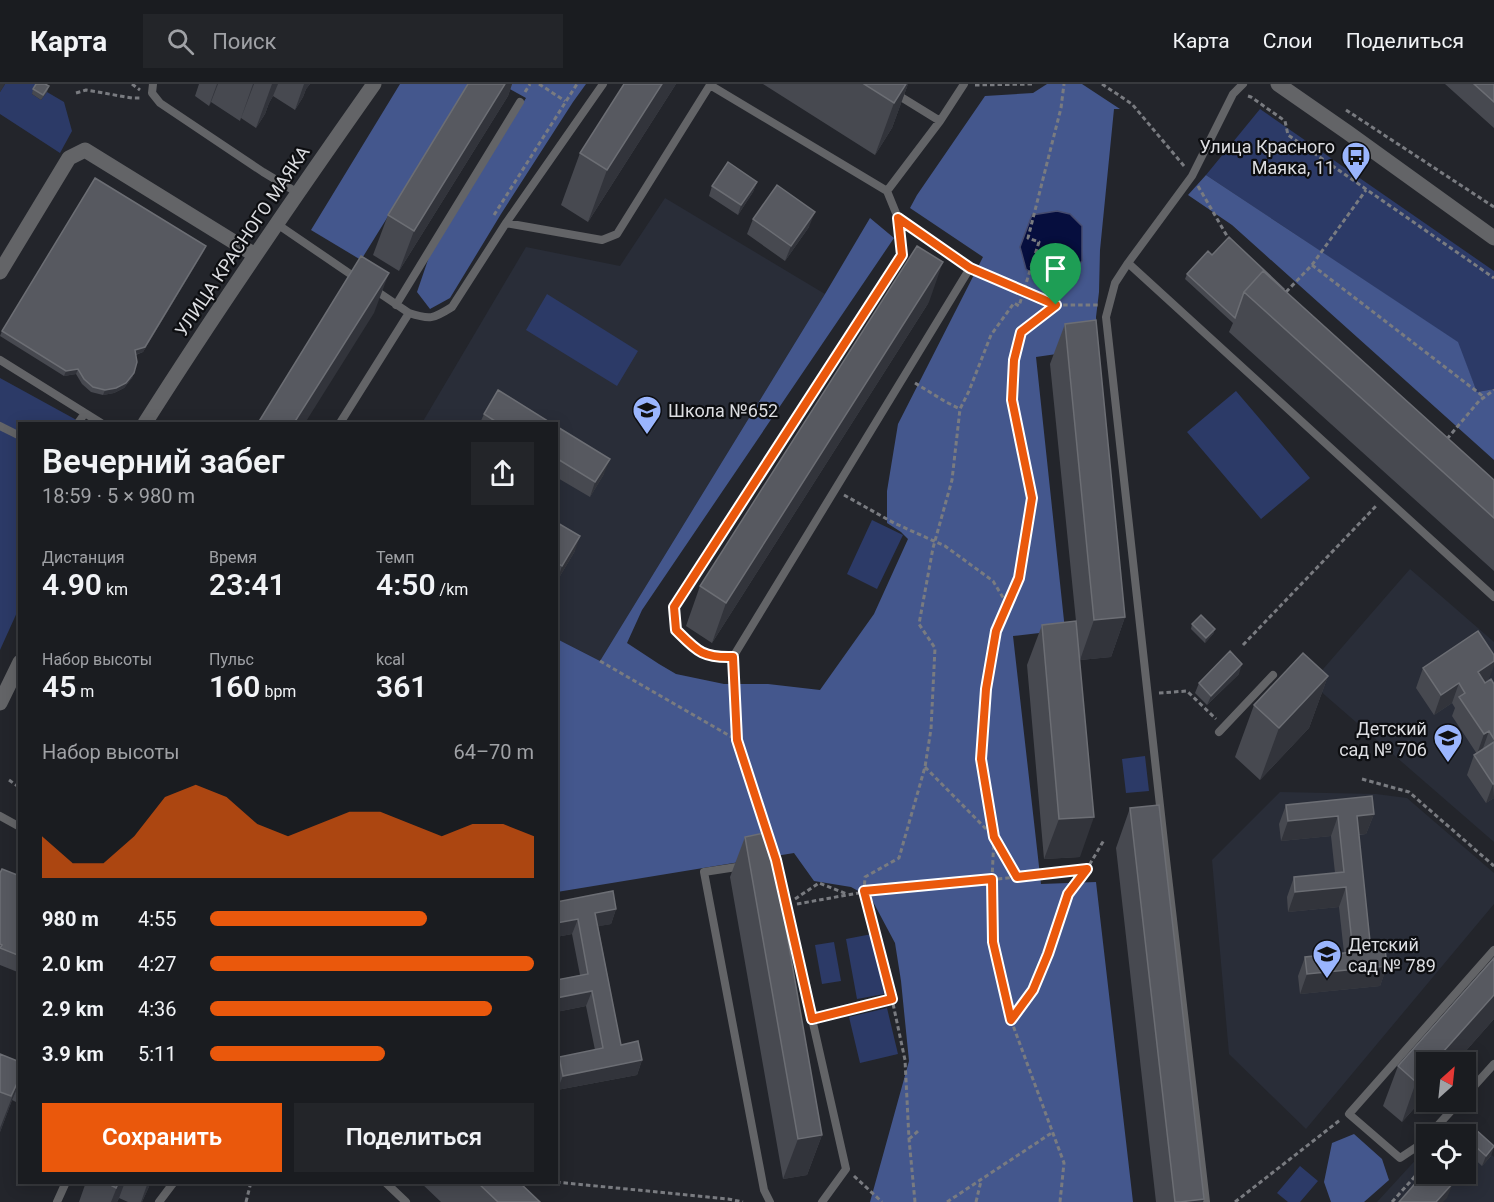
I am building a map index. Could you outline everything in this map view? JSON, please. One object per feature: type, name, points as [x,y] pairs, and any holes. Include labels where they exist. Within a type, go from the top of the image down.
[{"type":"street","name":"УЛИЦА КРАСНОГО МАЯКА","points":[[146,422],[255,255],[374,84]]},
{"type":"street","points":[[1278,84],[1494,238]]},
{"type":"street","points":[[0,272],[69,158],[85,150],[255,255]]},
{"type":"street","points":[[0,703],[18,666]]},
{"type":"lane","points":[[277,224],[410,313],[426,319],[440,315],[452,307],[506,223],[603,84]]},
{"type":"lane","points":[[880,84],[940,121]]},
{"type":"lane","points":[[1206,1202],[1106,317],[1115,283],[1192,176],[1233,94],[1243,84]]},
{"type":"lane","points":[[506,223],[602,240],[617,234],[710,85],[887,191],[898,218],[902,255],[674,607],[676,630],[697,651],[717,657],[733,657],[970,268],[898,218]]},
{"type":"lane","points":[[887,191],[964,85]]},
{"type":"lane","points":[[153,89],[160,103],[297,193]]},
{"type":"lane","points":[[396,305],[520,102]]},
{"type":"lane","points":[[1128,263],[1494,597]]},
{"type":"lane","points":[[341,422],[410,313]]},
{"type":"lane","points":[[0,360],[99,422]]},
{"type":"lane","points":[[79,422],[85,413]]},
{"type":"lane","points":[[0,426],[18,435]]},
{"type":"lane","points":[[1222,729],[1273,675]]},
{"type":"lane","points":[[0,816],[18,826]]},
{"type":"lane","points":[[770,1202],[764,1190],[704,872],[776,860],[846,1169],[822,1202]]},
{"type":"lane","points":[[1416,1147],[1400,1158],[1348,1114],[1494,950]]},
{"type":"lane","points":[[1476,1084],[1494,1064]]},
{"type":"lane","points":[[1439,1124],[1450,1112]]},
{"type":"lane","points":[[57,1202],[65,1184]]},
{"type":"lane","points":[[159,1202],[172,1184]]},
{"type":"lane","points":[[387,1184],[406,1202]]},
{"type":"path","points":[[132,84],[141,90]]},
{"type":"path","points":[[539,84],[566,100]]},
{"type":"path","points":[[494,215],[577,84]]},
{"type":"path","points":[[964,85],[1033,84]]},
{"type":"path","points":[[915,1202],[905,1060],[864,891],[865,877],[899,858],[925,767],[931,729],[935,648],[919,624],[934,542],[952,480],[960,409],[991,335],[1014,303],[1019,306],[1024,291],[1039,242],[1029,238],[1061,108],[1064,84]]},
{"type":"path","points":[[1102,84],[1132,104],[1192,176],[1227,236],[1236,244]]},
{"type":"path","points":[[76,93],[86,90],[144,98],[153,89]]},
{"type":"path","points":[[1233,94],[1251,97],[1285,121],[1288,135],[1494,278]]},
{"type":"path","points":[[1339,105],[1494,207]]},
{"type":"path","points":[[1288,294],[1287,292],[1312,265],[1367,189]]},
{"type":"path","points":[[1312,265],[1484,397]]},
{"type":"path","points":[[970,268],[1056,305],[1109,305]]},
{"type":"path","points":[[1056,305],[1021,332],[1014,360],[1012,400],[1032,498],[1019,578],[996,631],[988,678],[981,759],[994,837],[993,942],[1011,1020],[1064,1163],[1060,1202]]},
{"type":"path","points":[[904,376],[960,409]]},
{"type":"path","points":[[1447,439],[1479,401],[1494,390]]},
{"type":"path","points":[[835,489],[894,523],[945,546],[993,581],[1008,604]]},
{"type":"path","points":[[1243,645],[1385,496]]},
{"type":"path","points":[[733,657],[737,740],[776,860]]},
{"type":"path","points":[[600,661],[737,740]]},
{"type":"path","points":[[1156,694],[1188,691],[1222,729]]},
{"type":"path","points":[[925,767],[994,837],[1017,877]]},
{"type":"path","points":[[1362,779],[1409,792],[1494,866]]},
{"type":"path","points":[[9,780],[18,787]]},
{"type":"path","points":[[1011,1020],[1033,990],[1068,894],[1087,869],[1104,840]]},
{"type":"path","points":[[786,906],[864,891],[1087,869]]},
{"type":"path","points":[[786,906],[819,883],[849,894]]},
{"type":"path","points":[[812,1019],[892,999]]},
{"type":"path","points":[[1235,1202],[1348,1114]]},
{"type":"path","points":[[909,1139],[918,1131]]},
{"type":"path","points":[[946,1202],[1053,1132]]},
{"type":"path","points":[[846,1169],[882,1202]]},
{"type":"path","points":[[1392,1202],[1416,1175]]},
{"type":"path","points":[[976,1202],[981,1181]]},
{"type":"path","points":[[558,1182],[743,1202]]},
{"type":"path","points":[[246,1202],[250,1184]]},
{"type":"path","points":[[951,1198],[958,1202]]},
{"type":"shaded area","points":[[5,84],[36,84],[32,94],[41,100],[47,92],[64,102],[72,131],[60,153],[0,114],[0,92]]},
{"type":"shaded area","points":[[400,84],[470,84],[361,260],[311,230]]},
{"type":"shaded area","points":[[501,84],[586,84],[501,214],[450,298],[430,309],[417,292],[430,254],[526,98]]},
{"type":"shaded area","points":[[1047,84],[1082,84],[1120,109],[1114,109],[1100,250],[1096,317],[1098,348],[1036,357],[1065,630],[1013,636],[1041,884],[1096,882],[1133,1202],[870,1202],[909,1061],[895,943],[871,898],[851,887],[814,881],[794,853],[558,892],[558,640],[600,661],[870,218],[894,238],[642,610],[627,643],[676,674],[724,684],[768,684],[820,690],[874,614],[908,539],[887,523],[887,491],[898,424],[983,257],[910,208],[985,96],[1033,93]]},
{"type":"shaded area","points":[[1260,109],[1494,271],[1494,389],[1477,392],[1457,342],[1206,175]]},
{"type":"shaded area","points":[[1206,175],[1458,342],[1477,392],[1494,389],[1494,460],[1232,225],[1188,195]]},
{"type":"shaded area","name":"Школа №652","points":[[665,198],[825,294],[600,661],[558,640],[558,422],[423,422],[526,247],[620,266]]},
{"type":"shaded area","points":[[1057,211],[1070,214],[1082,226],[1082,261],[1061,281],[1038,278],[1026,269],[1020,247],[1032,215]]},
{"type":"shaded area","points":[[547,294],[638,351],[617,386],[526,330]]},
{"type":"shaded area","points":[[0,378],[80,422],[18,422],[18,610],[0,650]]},
{"type":"shaded area","points":[[1236,391],[1310,478],[1261,519],[1187,432]]},
{"type":"shaded area","points":[[872,520],[903,535],[877,589],[847,574]]},
{"type":"shaded area","name":"Детский сад № 706","points":[[1410,569],[1494,642],[1494,842],[1311,683]]},
{"type":"shaded area","points":[[1145,756],[1149,791],[1126,793],[1122,759]]},
{"type":"shaded area","name":"Детский сад № 789","points":[[1280,792],[1376,794],[1407,798],[1494,873],[1494,904],[1306,1129],[1229,1054],[1212,860]]},
{"type":"shaded area","points":[[872,934],[884,994],[857,999],[846,939]]},
{"type":"shaded area","points":[[834,942],[841,981],[822,984],[815,945]]},
{"type":"shaded area","points":[[887,1008],[898,1054],[860,1063],[849,1017]]},
{"type":"shaded area","points":[[1354,1134],[1382,1159],[1389,1180],[1364,1202],[1331,1202],[1324,1182],[1332,1143]]},
{"type":"shaded area","points":[[1476,1140],[1494,1157],[1494,1202],[1377,1202],[1416,1160],[1416,1184],[1476,1184]]},
{"type":"shaded area","points":[[1300,1166],[1318,1181],[1300,1202],[1288,1202],[1277,1193]]},
{"type":"building","points":[[36,84],[49,86],[43,95],[33,89]]},
{"type":"building","points":[[468,84],[505,84],[414,231],[388,215]]},
{"type":"building","points":[[624,84],[662,84],[607,170],[580,153]]},
{"type":"building","points":[[864,84],[906,84],[894,103]]},
{"type":"building","points":[[1474,84],[1494,84],[1494,102]]},
{"type":"building","points":[[728,162],[757,182],[741,205],[712,186]]},
{"type":"building","points":[[95,178],[206,246],[145,347],[135,350],[137,362],[134,373],[126,383],[105,390],[93,387],[78,369],[66,371],[2,331]]},
{"type":"building","points":[[777,185],[815,212],[791,246],[753,219]]},
{"type":"building","points":[[1229,237],[1284,289],[1263,271],[1244,292],[1235,318],[1187,274],[1208,251],[1212,255]]},
{"type":"building","points":[[917,246],[943,262],[726,603],[700,586]]},
{"type":"building","points":[[361,256],[389,273],[295,422],[259,422]]},
{"type":"building","points":[[1263,271],[1494,480],[1494,518],[1244,292]]},
{"type":"building","points":[[1096,320],[1125,617],[1094,620],[1065,324]]},
{"type":"building","points":[[498,390],[549,422],[496,422],[484,414]]},
{"type":"building","points":[[558,427],[610,459],[595,482],[558,459]]},
{"type":"building","points":[[558,523],[580,536],[562,566],[558,563]]},
{"type":"building","points":[[1201,615],[1215,629],[1206,638],[1192,624]]},
{"type":"building","points":[[1076,621],[1094,817],[1059,819],[1042,625]]},
{"type":"building","points":[[1478,631],[1494,655],[1494,661],[1478,672],[1485,683],[1491,679],[1494,684],[1494,739],[1489,731],[1484,734],[1459,697],[1465,693],[1459,683],[1441,695],[1423,668]]},
{"type":"building","points":[[1230,651],[1242,664],[1211,696],[1199,683]]},
{"type":"building","points":[[1303,653],[1328,676],[1279,728],[1254,705]]},
{"type":"building","points":[[1494,742],[1494,784],[1493,784],[1474,755]]},
{"type":"building","points":[[1372,796],[1374,814],[1357,816],[1371,951],[1385,949],[1387,966],[1307,974],[1305,957],[1353,952],[1346,887],[1295,892],[1294,877],[1344,872],[1338,816],[1288,821],[1286,805]]},
{"type":"building","points":[[1159,805],[1204,1199],[1180,1202],[1175,1202],[1130,808]]},
{"type":"building","points":[[769,832],[822,1135],[798,1139],[745,837]]},
{"type":"building","points":[[2,869],[18,875],[18,955],[0,948],[2,945],[0,944],[0,873]]},
{"type":"building","points":[[613,891],[616,909],[595,913],[621,1045],[638,1041],[642,1060],[563,1076],[559,1057],[603,1048],[592,991],[558,998],[558,980],[588,974],[578,919],[558,923],[558,902]]},
{"type":"building","points":[[1494,958],[1494,995],[1443,1052],[1416,1052],[1416,1082],[1398,1066]]},
{"type":"building","points":[[0,1054],[18,1061],[18,1081],[11,1096],[0,1092]]},
{"type":"building","points":[[1476,1130],[1494,1146],[1486,1156],[1476,1147]]},
{"type":"building","points":[[1416,1182],[1452,1184],[1436,1202],[1399,1202]]},
{"type":"building","points":[[479,1184],[521,1184],[540,1202],[498,1202]]},
{"type":"place","name":"Улица Красного Маяка, 11","points":[[1356,182]]},
{"type":"place","name":"Школа №652","points":[[647,436]]},
{"type":"place","name":"Детский сад № 706","points":[[1448,764]]},
{"type":"place","name":"Детский сад № 789","points":[[1327,980]]},
{"type":"route","points":[[898,218],[970,268],[1056,305],[1021,332],[1014,360],[1012,400],[1032,498],[1019,578],[996,631],[986,689],[981,759],[994,837],[1017,877],[1087,869],[1068,894],[1033,990],[1011,1020],[993,942],[992,879],[864,891],[892,999],[812,1019],[776,860],[737,740],[733,657],[717,657],[697,651],[676,630],[674,607],[902,255],[898,218]]}]
